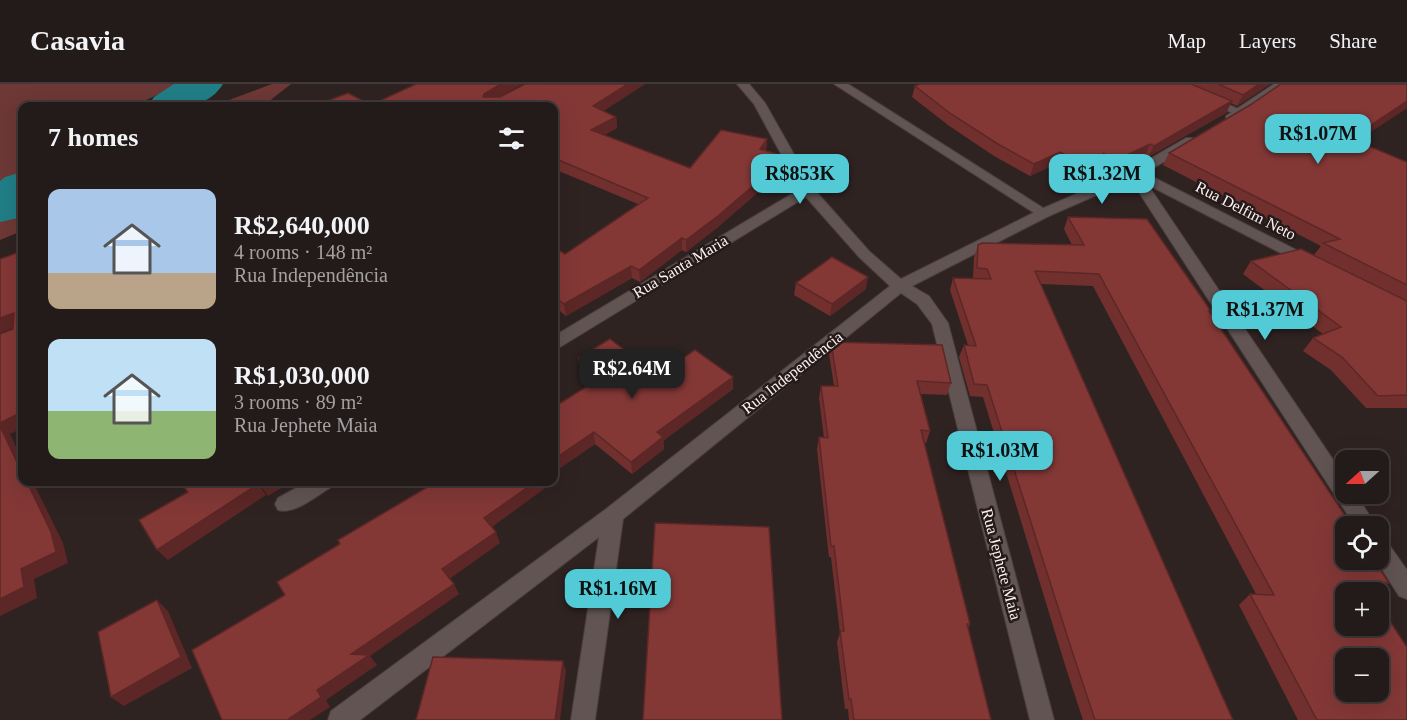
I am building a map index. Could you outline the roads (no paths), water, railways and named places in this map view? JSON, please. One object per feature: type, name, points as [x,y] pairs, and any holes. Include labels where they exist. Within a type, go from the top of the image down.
[{"type":"street","name":"Rua Jephete Maia","points":[[743,84],[759,103],[807,189],[864,254],[900,286],[923,300],[940,323],[1042,720]]},
{"type":"street","points":[[840,84],[1044,213]]},
{"type":"street","points":[[1172,84],[1239,112]]},
{"type":"street","points":[[1220,124],[1281,84]]},
{"type":"street","name":"Rua Independência","points":[[340,720],[613,515],[900,286],[1044,213],[1134,174],[1201,135]]},
{"type":"street","points":[[1134,174],[1359,516]]},
{"type":"street","name":"Rua Delfim Neto","points":[[1134,174],[1323,269]]},
{"type":"street","name":"Rua Santa Maria","points":[[558,341],[807,189]]},
{"type":"street","points":[[285,504],[316,486]]},
{"type":"street","points":[[583,720],[613,515]]},
{"type":"street","points":[[1389,561],[1407,588]]},
{"type":"waterway","points":[[174,102],[203,84]]},
{"type":"waterway","points":[[0,207],[18,191]]}]
